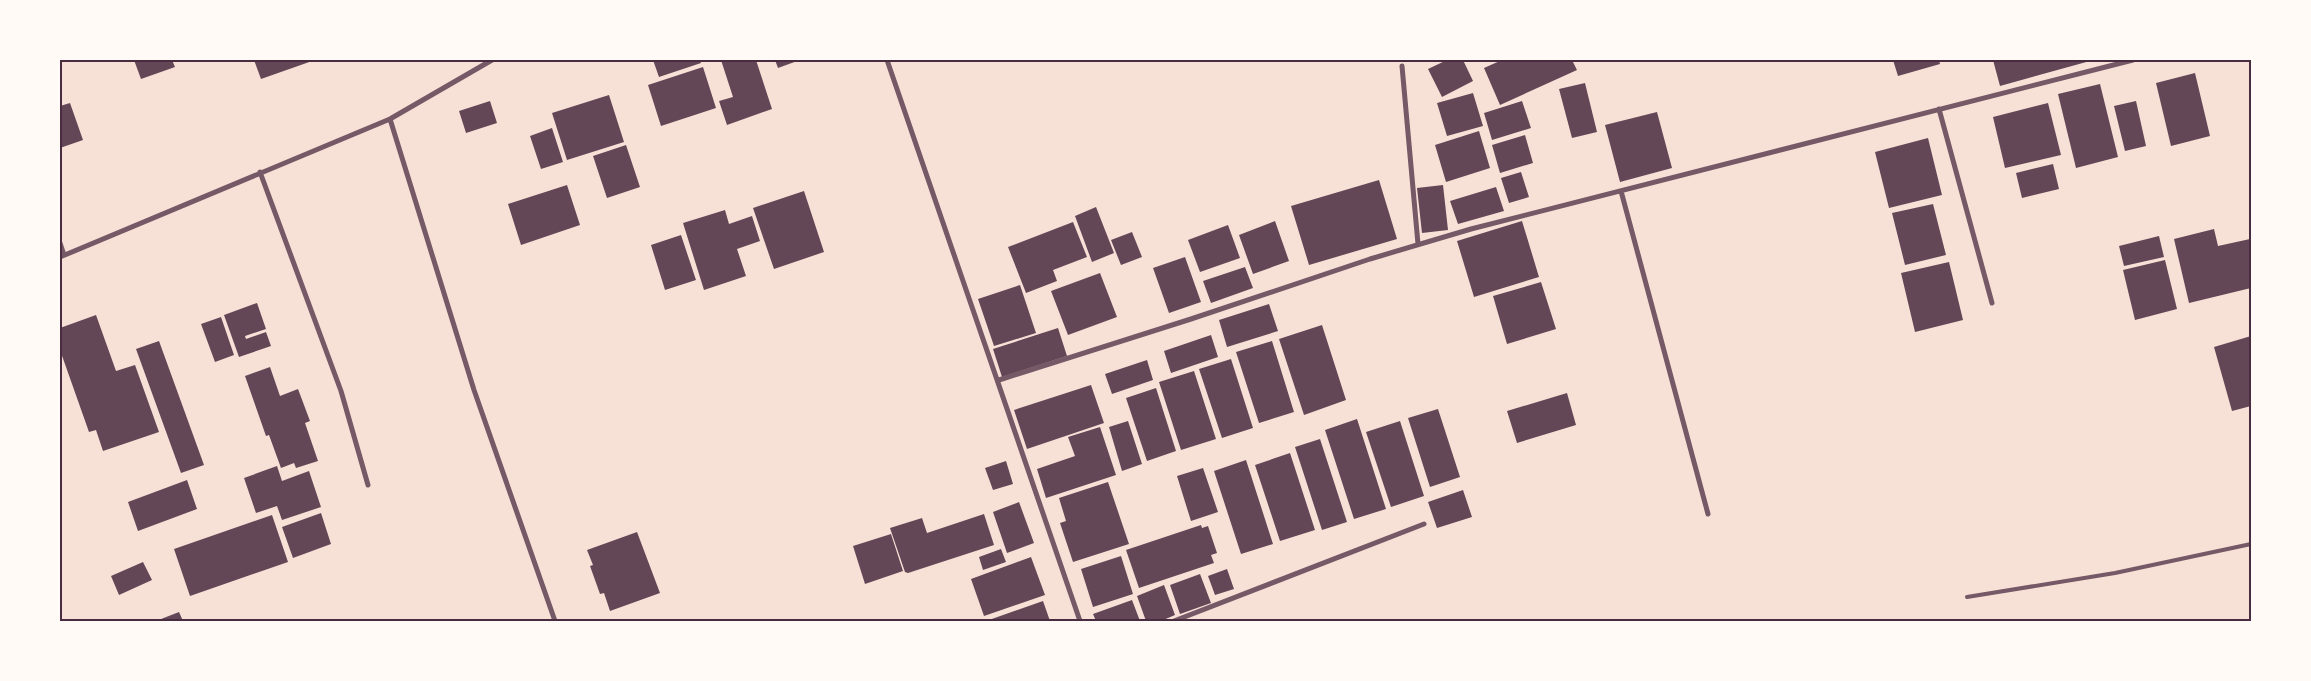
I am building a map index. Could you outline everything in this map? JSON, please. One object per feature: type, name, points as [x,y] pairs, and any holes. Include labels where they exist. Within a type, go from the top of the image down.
[{"type":"street","points":[[60,243],[62,256],[390,119],[492,60]]},
{"type":"street","points":[[887,60],[999,380],[1080,621]]},
{"type":"street","points":[[999,380],[1418,244],[2133,60]]},
{"type":"street","points":[[1402,66],[1418,244]]},
{"type":"street","points":[[1939,109],[1992,303]]},
{"type":"street","points":[[390,119],[471,381],[555,621]]},
{"type":"street","points":[[260,172],[342,391],[368,485]]},
{"type":"street","points":[[1622,191],[1708,514]]},
{"type":"street","points":[[1174,621],[1424,524]]},
{"type":"lane","points":[[1967,598],[2114,573],[2251,544]]},
{"type":"building","points":[[134,60],[172,60],[175,67],[141,79]]},
{"type":"building","points":[[254,60],[315,60],[261,79]]},
{"type":"building","points":[[653,60],[700,60],[701,63],[659,77]]},
{"type":"building","points":[[721,60],[756,60],[772,109],[727,125],[719,101],[733,97]]},
{"type":"building","points":[[775,60],[800,60],[778,68]]},
{"type":"building","points":[[1447,60],[1463,60],[1473,81],[1442,97],[1428,69]]},
{"type":"building","points":[[1502,60],[1572,60],[1577,70],[1500,105],[1484,68]]},
{"type":"building","points":[[1893,60],[1939,60],[1940,64],[1898,76]]},
{"type":"building","points":[[1993,60],[2090,60],[2090,61],[2000,86]]},
{"type":"building","points":[[703,67],[716,108],[661,126],[648,85]]},
{"type":"building","points":[[2195,73],[2210,136],[2171,146],[2156,83]]},
{"type":"building","points":[[1585,83],[1597,132],[1572,138],[1559,89]]},
{"type":"building","points":[[2100,84],[2118,157],[2076,168],[2058,94]]},
{"type":"building","points":[[1473,93],[1483,126],[1447,136],[1437,103]]},
{"type":"building","points":[[609,95],[624,142],[567,160],[552,113]]},
{"type":"building","points":[[490,101],[497,123],[466,133],[459,111]]},
{"type":"building","points":[[1522,101],[1531,128],[1492,140],[1484,113]]},
{"type":"building","points":[[2136,101],[2146,146],[2125,151],[2114,106]]},
{"type":"building","points":[[70,103],[83,140],[60,148],[60,106]]},
{"type":"building","points":[[2048,103],[2061,155],[2005,168],[1993,117]]},
{"type":"building","points":[[1657,112],[1672,168],[1620,182],[1605,125]]},
{"type":"building","points":[[552,128],[563,162],[541,169],[530,136]]},
{"type":"building","points":[[1479,131],[1490,168],[1446,182],[1435,145]]},
{"type":"building","points":[[1525,135],[1533,163],[1500,173],[1492,145]]},
{"type":"building","points":[[1928,138],[1942,195],[1889,208],[1875,152]]},
{"type":"building","points":[[626,145],[640,187],[607,198],[593,156]]},
{"type":"building","points":[[2053,164],[2059,189],[2022,198],[2016,173]]},
{"type":"building","points":[[1521,172],[1529,197],[1509,203],[1501,178]]},
{"type":"building","points":[[1379,180],[1397,239],[1309,265],[1291,206]]},
{"type":"building","points":[[567,185],[580,225],[521,245],[508,204]]},
{"type":"building","points":[[1443,185],[1448,230],[1422,233],[1417,188]]},
{"type":"building","points":[[1496,187],[1504,211],[1458,224],[1450,201]]},
{"type":"building","points":[[804,191],[824,252],[774,269],[753,208]]},
{"type":"building","points":[[1933,204],[1946,255],[1905,265],[1892,213]]},
{"type":"building","points":[[1096,207],[1114,253],[1092,262],[1075,216]]},
{"type":"building","points":[[725,210],[729,224],[752,216],[760,241],[737,249],[746,276],[704,290],[683,223]]},
{"type":"building","points":[[1275,221],[1289,261],[1253,274],[1239,235]]},
{"type":"building","points":[[1522,221],[1539,277],[1474,297],[1457,241]]},
{"type":"building","points":[[1073,222],[1087,257],[1053,270],[1057,281],[1026,293],[1008,247]]},
{"type":"building","points":[[1228,225],[1240,258],[1200,272],[1188,240]]},
{"type":"building","points":[[2214,229],[2218,246],[2250,239],[2251,288],[2189,303],[2174,239]]},
{"type":"building","points":[[1132,232],[1142,257],[1121,265],[1111,240]]},
{"type":"building","points":[[681,235],[696,280],[665,290],[651,245]]},
{"type":"building","points":[[2159,236],[2164,257],[2124,266],[2119,246]]},
{"type":"building","points":[[1185,257],[1201,302],[1169,313],[1153,268]]},
{"type":"building","points":[[2165,260],[2177,309],[2135,320],[2123,270]]},
{"type":"building","points":[[1949,262],[1963,320],[1915,332],[1901,273]]},
{"type":"building","points":[[1245,267],[1253,288],[1211,303],[1203,281]]},
{"type":"building","points":[[1100,273],[1117,317],[1068,335],[1051,291]]},
{"type":"building","points":[[1541,282],[1556,329],[1507,344],[1493,296]]},
{"type":"building","points":[[1020,285],[1036,333],[994,346],[978,299]]},
{"type":"building","points":[[257,303],[266,329],[245,336],[246,339],[266,332],[271,346],[239,357],[224,315]]},
{"type":"building","points":[[1269,304],[1278,331],[1227,347],[1219,320]]},
{"type":"building","points":[[96,315],[116,371],[135,365],[159,432],[103,451],[96,430],[89,432],[60,350],[60,328]]},
{"type":"building","points":[[221,317],[234,355],[215,362],[201,324]]},
{"type":"building","points":[[1322,325],[1346,400],[1304,415],[1279,339]]},
{"type":"building","points":[[1058,328],[1067,356],[1002,377],[993,349]]},
{"type":"building","points":[[1211,335],[1218,357],[1171,373],[1164,351]]},
{"type":"building","points":[[2251,336],[2251,406],[2232,411],[2214,347]]},
{"type":"building","points":[[159,341],[204,465],[181,473],[136,349]]},
{"type":"building","points":[[1272,341],[1294,412],[1259,423],[1236,352]]},
{"type":"building","points":[[1231,359],[1253,428],[1222,438],[1199,369]]},
{"type":"building","points":[[1147,360],[1153,380],[1112,394],[1105,374]]},
{"type":"building","points":[[270,367],[280,396],[298,389],[310,421],[305,423],[318,461],[296,468],[294,463],[281,468],[269,435],[266,436],[245,376]]},
{"type":"building","points":[[1194,371],[1216,439],[1181,450],[1159,382]]},
{"type":"building","points":[[1091,385],[1104,423],[1027,449],[1014,410]]},
{"type":"building","points":[[1156,388],[1176,451],[1147,461],[1126,398]]},
{"type":"building","points":[[1567,393],[1576,425],[1517,443],[1507,411]]},
{"type":"building","points":[[1438,409],[1460,477],[1430,487],[1408,418]]},
{"type":"building","points":[[1357,419],[1386,509],[1354,519],[1325,430]]},
{"type":"building","points":[[1128,421],[1142,464],[1122,471],[1109,427]]},
{"type":"building","points":[[1400,421],[1424,496],[1391,507],[1366,432]]},
{"type":"building","points":[[1100,427],[1116,475],[1046,498],[1037,469],[1075,456],[1068,437]]},
{"type":"building","points":[[1320,439],[1347,522],[1322,530],[1295,447]]},
{"type":"building","points":[[1290,453],[1315,530],[1280,541],[1255,465]]},
{"type":"building","points":[[1246,460],[1273,544],[1241,554],[1214,471]]},
{"type":"building","points":[[1006,461],[1013,484],[993,490],[985,468]]},
{"type":"building","points":[[277,466],[282,481],[309,471],[321,507],[282,520],[277,506],[256,513],[244,478]]},
{"type":"building","points":[[1203,468],[1218,512],[1191,521],[1177,476]]},
{"type":"building","points":[[187,480],[197,509],[138,531],[128,502]]},
{"type":"building","points":[[1108,482],[1129,544],[1073,562],[1060,523],[1066,521],[1059,498]]},
{"type":"building","points":[[1463,490],[1472,517],[1437,528],[1428,502]]},
{"type":"building","points":[[1019,502],[1034,543],[1007,553],[993,512]]},
{"type":"building","points":[[321,513],[331,544],[293,558],[282,527]]},
{"type":"building","points":[[984,514],[994,545],[908,573],[905,572],[890,528],[922,518],[927,533]]},
{"type":"building","points":[[272,515],[288,562],[190,596],[174,549]]},
{"type":"building","points":[[1201,525],[1202,528],[1208,526],[1217,553],[1211,555],[1214,563],[1139,588],[1126,550]]},
{"type":"building","points":[[637,532],[660,593],[610,611],[604,593],[600,594],[590,566],[593,565],[587,550]]},
{"type":"building","points":[[891,534],[903,571],[865,584],[853,546]]},
{"type":"building","points":[[1001,549],[1006,562],[983,570],[979,557]]},
{"type":"building","points":[[1121,556],[1133,594],[1093,607],[1081,569]]},
{"type":"building","points":[[1031,557],[1045,595],[984,616],[971,579]]},
{"type":"building","points":[[143,562],[152,580],[119,595],[111,576]]},
{"type":"building","points":[[1227,569],[1234,589],[1215,595],[1208,576]]},
{"type":"building","points":[[1200,574],[1211,603],[1180,614],[1170,585]]},
{"type":"building","points":[[1164,585],[1175,615],[1161,621],[1146,621],[1137,596]]},
{"type":"building","points":[[1132,600],[1140,621],[1096,621],[1093,614]]},
{"type":"building","points":[[1043,601],[1050,621],[986,621]]},
{"type":"building","points":[[179,612],[183,621],[156,621]]}]
